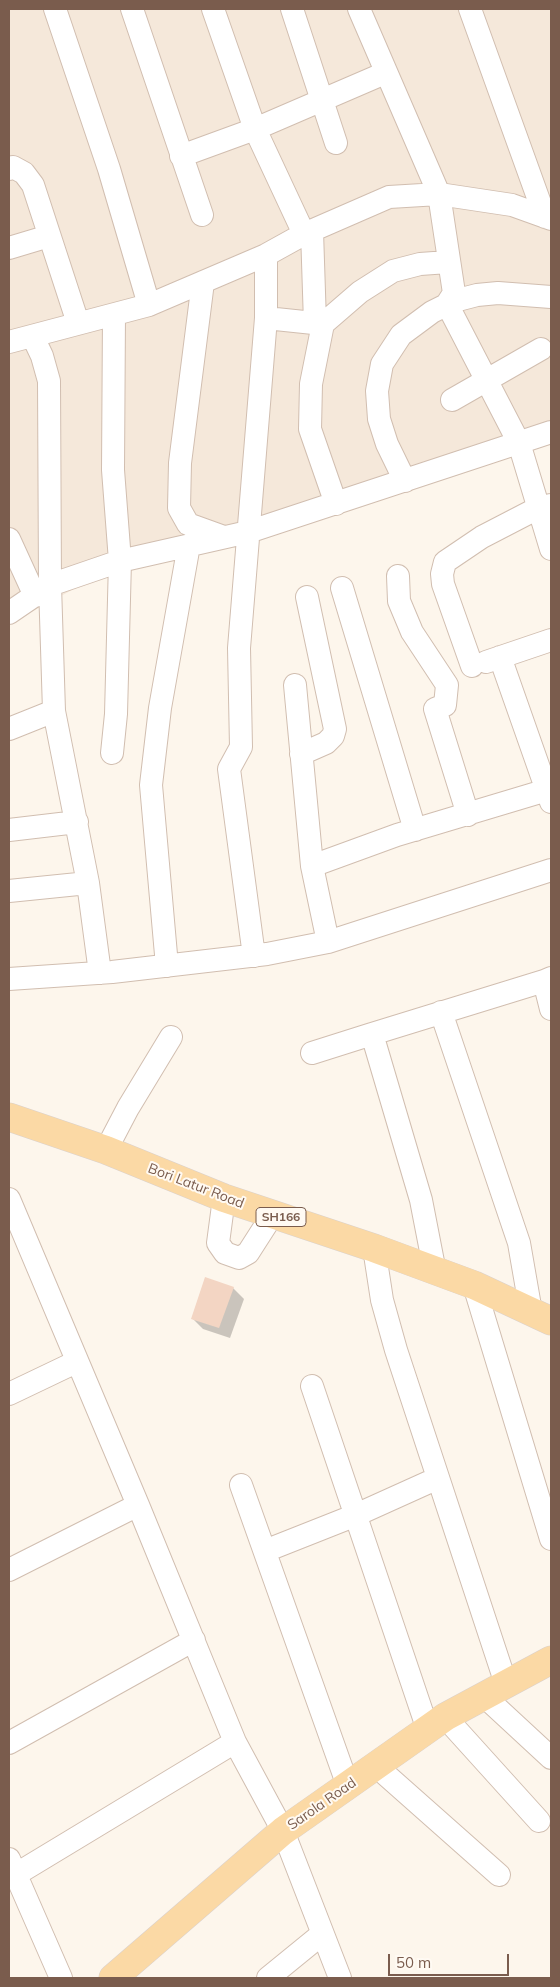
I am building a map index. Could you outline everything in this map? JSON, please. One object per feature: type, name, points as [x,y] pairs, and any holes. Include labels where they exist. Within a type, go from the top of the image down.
[{"type":"main road","name":"Bori Latur Road","points":[[9,1117],[106,1150],[224,1198],[374,1248],[474,1285],[541,1317]]},
{"type":"main road","name":"Sarola Road","points":[[113,1978],[284,1831],[436,1724],[494,1690],[551,1660]]},
{"type":"street","points":[[55,9],[108,169],[149,305]]},
{"type":"street","points":[[132,9],[202,215]]},
{"type":"street","points":[[213,9],[255,128],[308,233],[319,323],[311,384],[310,429],[336,504]]},
{"type":"street","points":[[292,9],[336,143]]},
{"type":"street","points":[[359,9],[385,73],[439,194],[454,293],[447,304]]},
{"type":"street","points":[[470,9],[548,218]]},
{"type":"street","points":[[181,156],[255,128],[385,73]]},
{"type":"street","points":[[9,169],[14,168],[24,173],[33,185],[78,323]]},
{"type":"street","points":[[9,342],[33,338],[78,323],[149,305],[266,254],[389,197],[439,194],[512,205],[548,218]]},
{"type":"street","points":[[9,248],[49,236]]},
{"type":"street","points":[[254,956],[229,769],[241,747],[239,648],[266,318],[266,254]]},
{"type":"street","points":[[266,318],[319,323],[360,292],[393,271],[420,264],[448,262]]},
{"type":"street","points":[[203,282],[180,463],[178,508],[188,524],[225,537]]},
{"type":"street","points":[[405,481],[387,444],[379,419],[377,391],[382,364],[401,335],[432,312],[447,304],[477,295],[498,293],[551,297]]},
{"type":"street","points":[[447,304],[485,381],[519,443],[545,506],[551,549]]},
{"type":"street","points":[[112,753],[116,714],[120,561],[114,470],[114,315]]},
{"type":"street","points":[[33,338],[42,356],[49,381],[42,591],[54,711],[88,883],[100,973]]},
{"type":"street","points":[[452,400],[541,349]]},
{"type":"street","points":[[9,613],[42,591],[120,561],[248,532],[551,432]]},
{"type":"street","points":[[472,666],[443,584],[442,574],[445,562],[482,537],[545,506]]},
{"type":"street","points":[[9,539],[42,591]]},
{"type":"street","points":[[167,966],[152,785],[160,708],[189,545]]},
{"type":"street","points":[[398,576],[398,601],[412,632],[447,685],[445,705],[435,709],[468,815]]},
{"type":"street","points":[[342,588],[415,830]]},
{"type":"street","points":[[301,754],[326,743],[333,736],[335,729],[308,597]]},
{"type":"street","points":[[441,676],[551,640]]},
{"type":"street","points":[[312,866],[415,830],[468,815],[549,796],[500,657]]},
{"type":"street","points":[[295,685],[312,866],[328,942]]},
{"type":"street","points":[[9,729],[54,711]]},
{"type":"street","points":[[9,830],[77,822]]},
{"type":"street","points":[[9,979],[100,973],[254,956],[328,942],[551,870]]},
{"type":"street","points":[[9,891],[88,883]]},
{"type":"street","points":[[312,1053],[547,979],[551,1009]]},
{"type":"street","points":[[441,1012],[519,1243],[541,1317]]},
{"type":"street","points":[[372,1034],[421,1200],[435,1272]]},
{"type":"street","points":[[106,1150],[128,1108],[171,1038]]},
{"type":"street","points":[[224,1198],[218,1244],[224,1253],[239,1258],[248,1253],[273,1214]]},
{"type":"street","points":[[9,1199],[14,1228],[76,1362],[138,1505],[235,1742],[284,1831],[340,1978]]},
{"type":"street","points":[[374,1248],[382,1300],[438,1478],[494,1690],[551,1758]]},
{"type":"street","points":[[474,1285],[551,1539]]},
{"type":"street","points":[[9,1394],[76,1362]]},
{"type":"street","points":[[312,1386],[356,1515],[436,1724],[539,1820]]},
{"type":"street","points":[[265,1551],[356,1515],[438,1478]]},
{"type":"street","points":[[241,1485],[348,1786]]},
{"type":"street","points":[[9,1570],[138,1505]]},
{"type":"street","points":[[9,1743],[194,1640]]},
{"type":"street","points":[[61,1978],[12,1867],[235,1742]]},
{"type":"street","points":[[376,1766],[500,1875]]},
{"type":"street","points":[[268,1978],[322,1934]]},
{"type":"shaded area","points":[[9,9],[551,9],[551,435],[122,563],[9,624]]},
{"type":"building","points":[[205,1277],[234,1287],[219,1328],[191,1319]]}]
